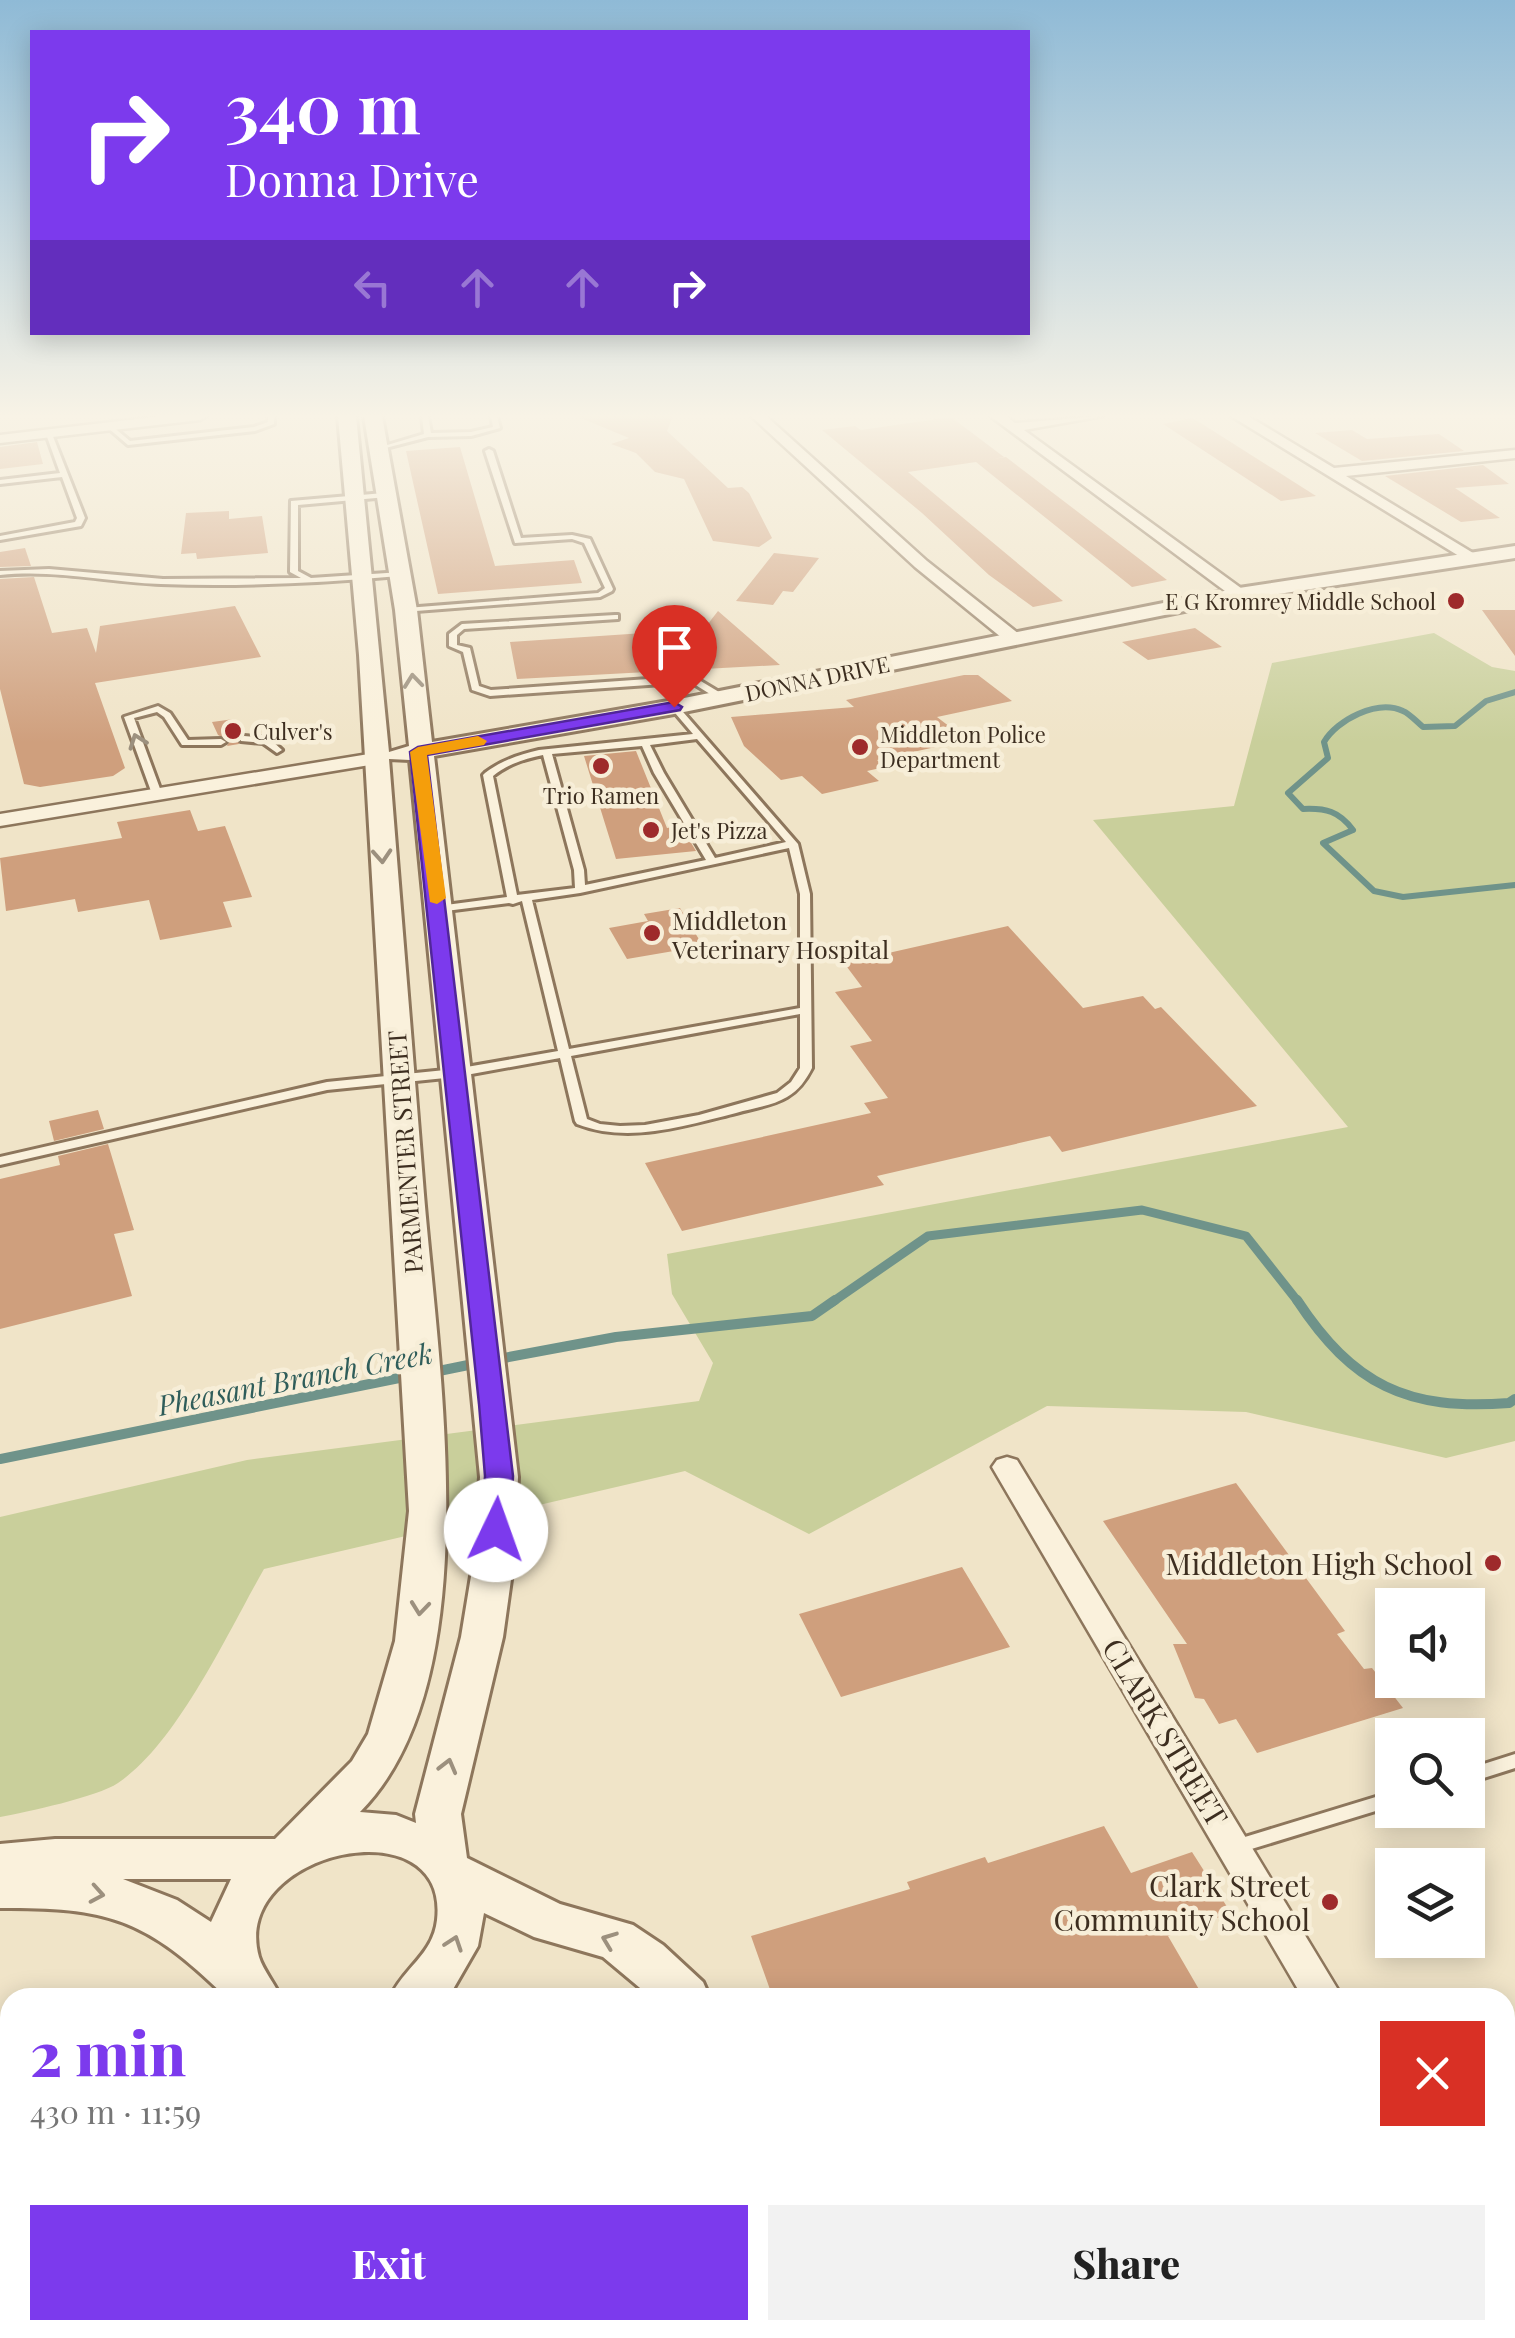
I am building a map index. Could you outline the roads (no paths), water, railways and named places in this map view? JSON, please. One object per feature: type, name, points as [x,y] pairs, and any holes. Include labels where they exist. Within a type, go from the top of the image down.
[{"type":"street","name":"PARMENTER STREET","points":[[249,1988],[234,1960],[234,1932],[241,1905],[256,1880],[373,1768],[402,1706],[416,1648],[430,1510],[358,525]]},
{"type":"street","points":[[390,525],[406,610],[418,752],[499,1476],[494,1558],[482,1637],[441,1800],[448,1869],[461,1902],[460,1930],[449,1959],[426,1988]]},
{"type":"street","points":[[878,525],[1013,638]]},
{"type":"street","points":[[1145,525],[1238,594]]},
{"type":"street","points":[[1416,525],[1472,559]]},
{"type":"street","name":"DONNA DRIVE","points":[[0,820],[674,707],[1238,594],[1515,552]]},
{"type":"street","name":"CLARK STREET","points":[[1008,1468],[1318,1988]]},
{"type":"street","points":[[0,1864],[286,1853],[326,1834],[360,1828],[392,1831],[421,1843],[448,1869],[551,1922],[616,1940],[646,1960],[675,1988]]},
{"type":"street","points":[[0,1888],[49,1886],[150,1906],[214,1952],[248,1988]]},
{"type":"lane","points":[[0,526],[2,538],[72,525]]},
{"type":"lane","points":[[294,525],[294,572],[309,580]]},
{"type":"lane","points":[[406,610],[600,595],[609,589],[586,541],[572,537],[518,540],[513,525]]},
{"type":"lane","points":[[0,574],[39,570],[131,580],[309,580],[399,574]]},
{"type":"lane","points":[[458,606],[462,627]]},
{"type":"lane","points":[[615,617],[462,627],[453,634],[453,646],[467,650],[475,688],[490,694],[677,680],[706,686],[721,697]]},
{"type":"lane","points":[[528,900],[581,1121],[605,1132],[636,1129],[782,1097],[798,1085],[806,1068],[805,894],[793,844],[674,707]]},
{"type":"lane","points":[[157,794],[128,717],[158,709],[167,714],[186,743],[221,742]]},
{"type":"lane","points":[[513,901],[488,775],[507,762],[547,752],[700,736]]},
{"type":"lane","points":[[244,739],[266,740],[277,750]]},
{"type":"lane","points":[[645,743],[653,764],[711,860]]},
{"type":"lane","points":[[547,752],[579,870],[580,890]]},
{"type":"lane","points":[[438,909],[528,900],[793,844]]},
{"type":"lane","points":[[0,1161],[327,1086],[455,1072],[806,1010]]},
{"type":"lane","points":[[1485,1771],[1515,1761]]},
{"type":"lane","points":[[1235,1847],[1375,1804]]},
{"type":"waterway","name":"Pheasant Branch Creek","points":[[1515,692],[1486,701],[1455,726],[1423,727],[1406,712],[1393,708],[1359,714],[1330,734],[1324,742],[1328,758],[1288,793],[1303,809],[1331,812],[1348,824],[1353,830],[1323,843],[1374,891],[1403,897],[1515,885]]},
{"type":"waterway","name":"Pheasant Branch Creek","points":[[831,1303],[928,1236],[1142,1210],[1246,1236],[1299,1303]]},
{"type":"waterway","name":"Pheasant Branch Creek","points":[[493,1360],[616,1337],[812,1316],[835,1300]]},
{"type":"waterway","name":"Pheasant Branch Creek","points":[[1297,1300],[1339,1353],[1386,1386],[1441,1402],[1509,1403],[1515,1399]]},
{"type":"waterway","name":"Pheasant Branch Creek","points":[[429,1373],[478,1363]]},
{"type":"waterway","name":"Pheasant Branch Creek","points":[[0,1459],[409,1376]]},
{"type":"place","name":"E G Kromrey Middle School","points":[[1456,601]]},
{"type":"place","name":"Culver's","points":[[233,731]]},
{"type":"place","name":"Middleton Police Department","points":[[860,747]]},
{"type":"place","name":"Trio Ramen","points":[[601,766]]},
{"type":"place","name":"Jet's Pizza","points":[[651,830]]},
{"type":"place","name":"Middleton Veterinary Hospital","points":[[652,933]]},
{"type":"place","name":"Middleton High School","points":[[1493,1563]]},
{"type":"place","name":"Clark Street Community School","points":[[1330,1902]]}]
